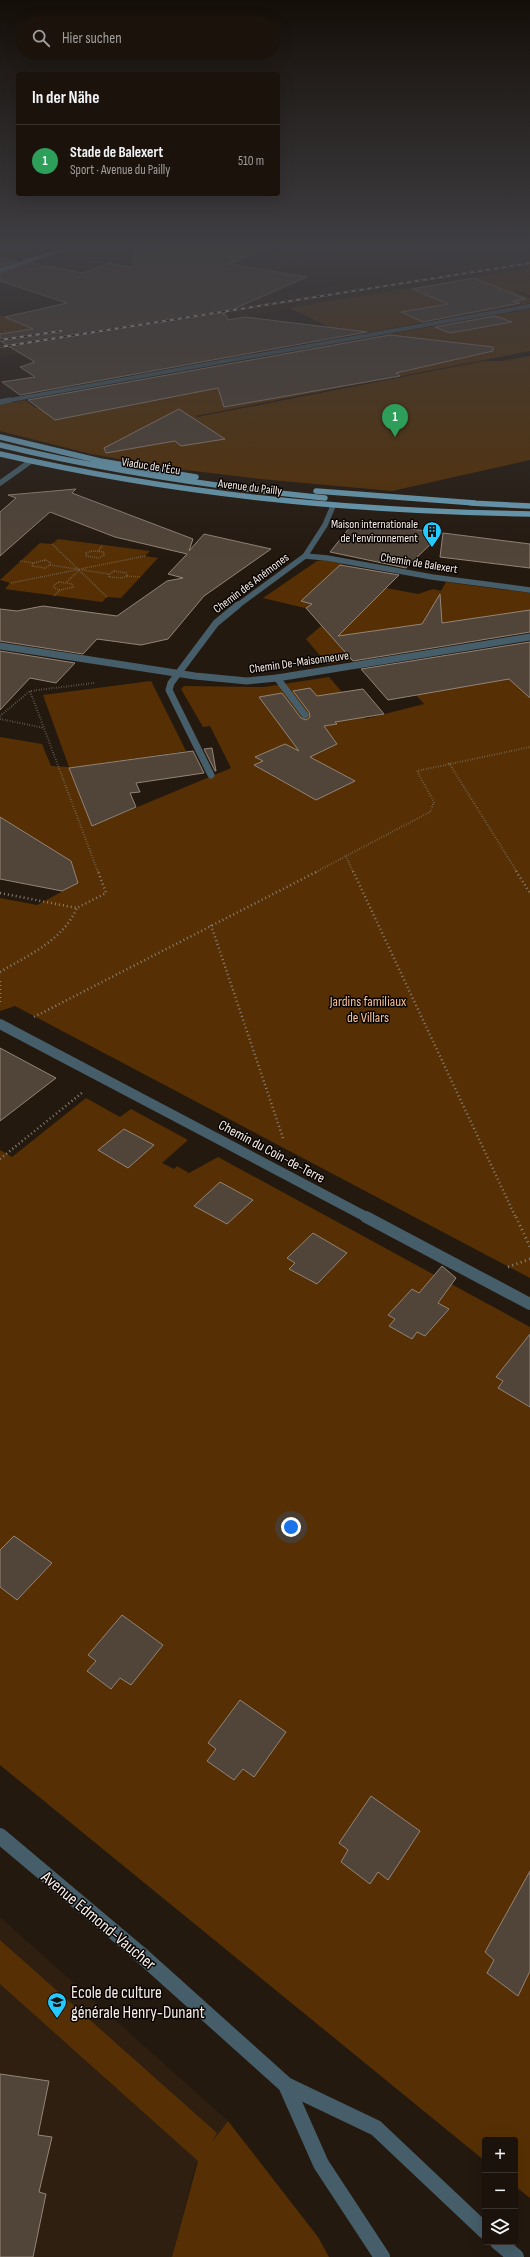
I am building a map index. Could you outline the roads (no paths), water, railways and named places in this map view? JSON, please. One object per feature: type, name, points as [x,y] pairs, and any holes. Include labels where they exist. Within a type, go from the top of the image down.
[{"type":"main road","name":"Avenue du Pailly","points":[[0,437],[100,461],[193,476],[309,491],[475,503]]},
{"type":"main road","name":"Viaduc de l'Écu","points":[[0,446],[68,462],[142,476],[300,496]]},
{"type":"main road","name":"Avenue du Pailly","points":[[0,454],[189,490],[333,506],[412,511],[530,514]]},
{"type":"main road","name":"Avenue du Pailly","points":[[300,496],[530,506]]},
{"type":"main road","name":"Avenue du Pailly","points":[[300,496],[390,505],[502,513]]},
{"type":"street","points":[[0,402],[291,349]]},
{"type":"street","points":[[0,482],[31,461]]},
{"type":"street","name":"Chemin des Anémones","points":[[211,775],[169,690],[177,674],[216,623],[229,611],[305,556],[325,525],[333,506]]},
{"type":"street","name":"Chemin de Balexert","points":[[305,556],[327,558],[432,577],[530,590]]},
{"type":"street","name":"Chemin De-Maisonneuve","points":[[0,646],[177,674],[247,681],[277,678],[530,637]]},
{"type":"street","points":[[277,678],[306,715]]},
{"type":"street","name":"Chemin du Coin-de-Terre","points":[[0,1024],[530,1304]]},
{"type":"street","name":"Avenue Edmond-Vaucher","points":[[0,1836],[139,1953],[286,2085],[376,2128],[482,2228]]},
{"type":"street","name":"Avenue Edmond-Vaucher","points":[[286,2085],[321,2164],[382,2257]]},
{"type":"street","points":[[502,2245],[516,2257]]},
{"type":"place","name":"Stade de Balexert","points":[[395,437]]},
{"type":"place","name":"Maison internationale de l'environnement","points":[[432,548]]},
{"type":"place","name":"Ecole de culture générale Henry-Dunant","points":[[57,2019]]},
{"type":"park label","name":"Jardins familiaux de Villars","points":[[368,1010]]}]
